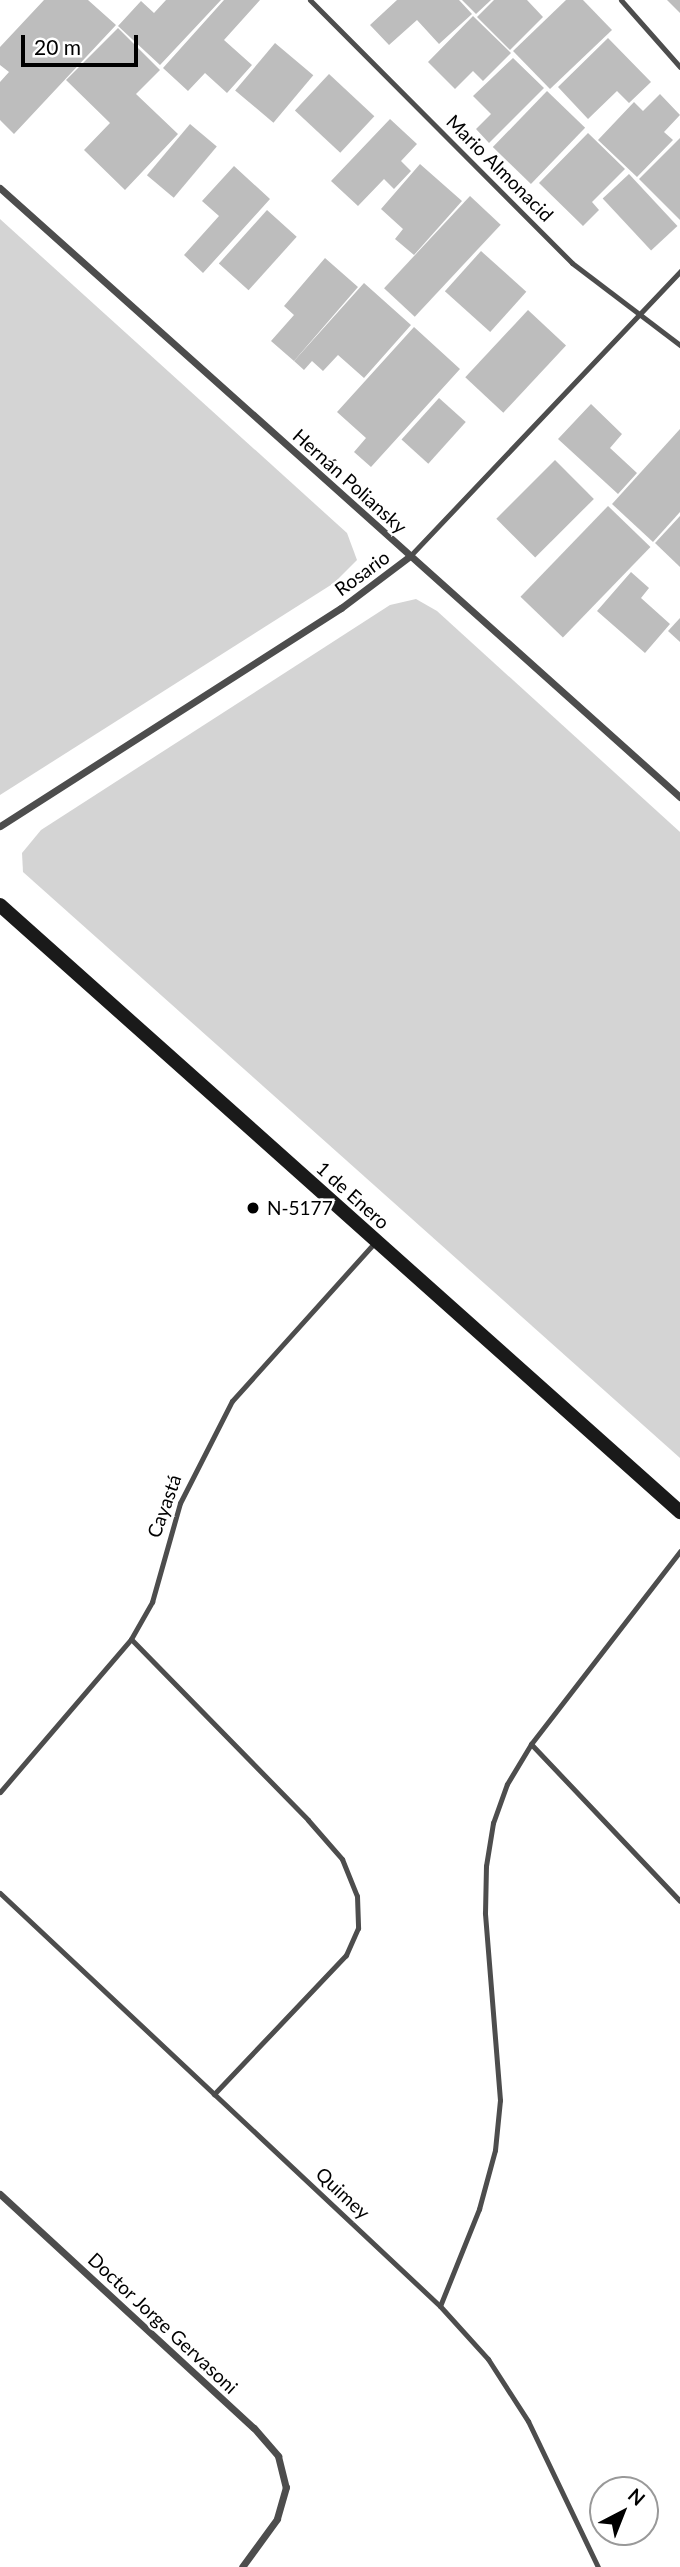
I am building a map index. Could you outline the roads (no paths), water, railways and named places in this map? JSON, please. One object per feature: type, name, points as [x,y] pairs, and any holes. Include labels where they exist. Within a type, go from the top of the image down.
[{"type":"main road","name":"1 de Enero","points":[[0,905],[680,1512]]},
{"type":"street","name":"Hernán Poliansky","points":[[0,188],[680,797]]},
{"type":"street","name":"Rosario","points":[[0,826],[341,608],[410,556]]},
{"type":"street","name":"Doctor Jorge Gervasoni","points":[[0,2194],[254,2428],[278,2456],[285,2487],[277,2519],[242,2567]]},
{"type":"lane","name":"Mario Almonacid","points":[[310,0],[572,262],[680,345]]},
{"type":"lane","points":[[621,0],[680,67]]},
{"type":"lane","name":"Rosario","points":[[410,556],[680,271]]},
{"type":"lane","name":"Cayastá","points":[[0,1792],[131,1639],[152,1602],[180,1503],[232,1401],[376,1241]]},
{"type":"lane","points":[[440,2306],[479,2209],[495,2150],[500,2101],[486,1866],[493,1823],[507,1784],[531,1744],[680,1551]]},
{"type":"lane","points":[[131,1639],[309,1820],[342,1859],[357,1896],[358,1928],[346,1955],[214,2094]]},
{"type":"lane","points":[[531,1744],[680,1901]]},
{"type":"lane","name":"Quimey","points":[[0,1893],[440,2306],[488,2359],[528,2421],[598,2567]]},
{"type":"place","name":"N-5177","points":[[253,1208]]}]
